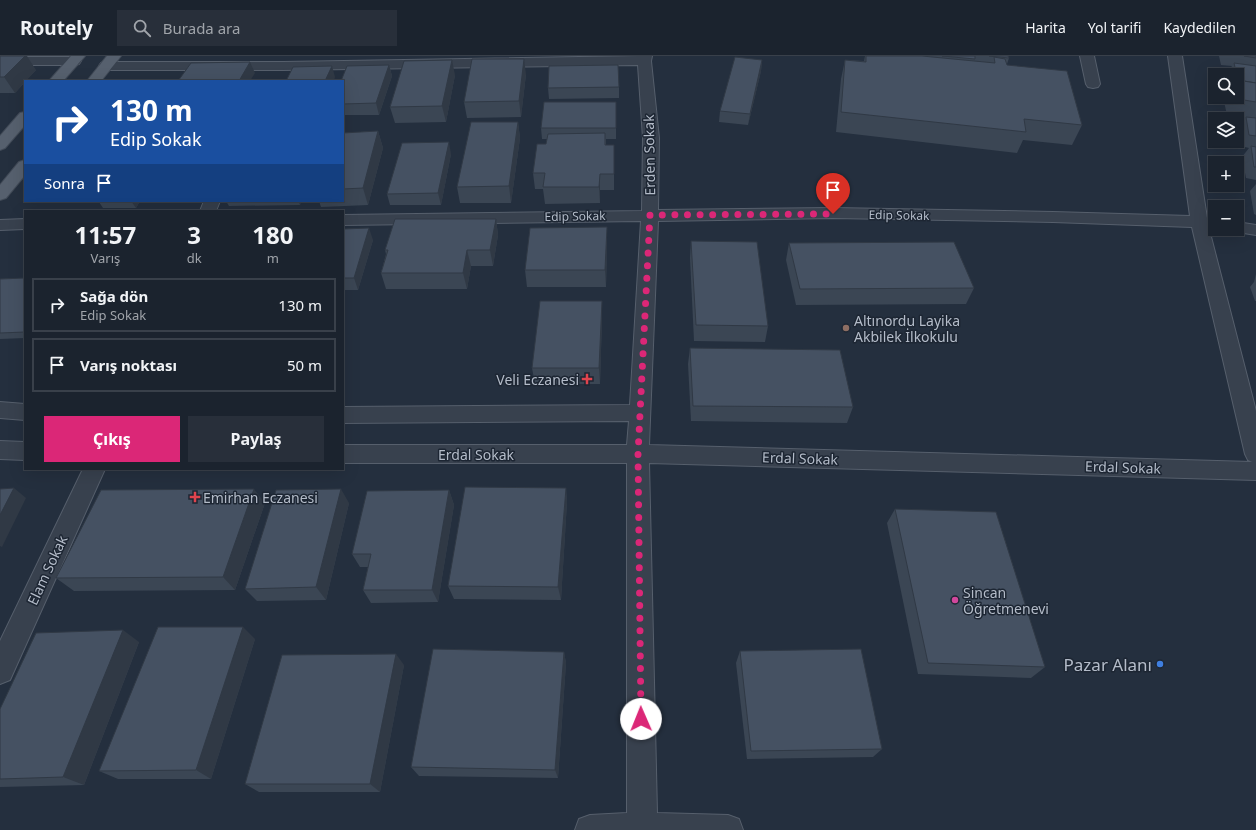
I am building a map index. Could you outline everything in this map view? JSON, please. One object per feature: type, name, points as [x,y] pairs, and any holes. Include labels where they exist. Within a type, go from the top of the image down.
[{"type":"main road","points":[[57,80],[76,58]]},
{"type":"main road","points":[[95,80],[110,61]]},
{"type":"main road","points":[[0,145],[24,117]]},
{"type":"main road","points":[[0,195],[24,166]]},
{"type":"street","points":[[1087,56],[1093,84]]},
{"type":"street","points":[[1175,56],[1207,223],[1256,454]]},
{"type":"street","points":[[0,61],[76,58]]},
{"type":"street","points":[[110,61],[283,66],[645,59]]},
{"type":"street","name":"Erden Sokak","points":[[642,829],[638,454],[650,215],[651,138],[645,59]]},
{"type":"street","points":[[276,80],[283,66]]},
{"type":"street","name":"Edip Sokak","points":[[344,220],[650,215],[833,214],[1045,217],[1207,223]]},
{"type":"street","points":[[0,224],[24,224]]},
{"type":"street","points":[[1244,228],[1256,230]]},
{"type":"street","points":[[0,410],[24,412]]},
{"type":"street","points":[[344,415],[640,413]]},
{"type":"street","points":[[0,450],[24,451]]},
{"type":"street","name":"Erdal Sokak","points":[[344,454],[638,454],[1256,471]]},
{"type":"street","name":"Elam Sokak","points":[[0,671],[94,470]]},
{"type":"street","points":[[590,830],[728,830]]},
{"type":"building","points":[[0,56],[25,56],[4,77],[0,77]]},
{"type":"building","points":[[866,56],[922,56],[995,63],[994,57],[1005,59],[1007,65],[1067,71],[1082,125],[1024,119],[1026,132],[841,112],[845,60],[866,62]]},
{"type":"building","points":[[942,56],[975,56],[975,59]]},
{"type":"building","points":[[989,56],[1008,56],[1009,58]]},
{"type":"building","points":[[1244,56],[1256,56],[1256,58]]},
{"type":"building","points":[[735,57],[762,60],[750,114],[720,111]]},
{"type":"building","points":[[472,59],[524,59],[519,101],[464,102]]},
{"type":"building","points":[[452,60],[442,106],[390,107],[404,61]]},
{"type":"building","points":[[250,62],[240,80],[179,80],[191,63]]},
{"type":"building","points":[[1234,63],[1256,66],[1256,83],[1244,81],[1244,68],[1235,68]]},
{"type":"building","points":[[389,65],[376,103],[344,104],[344,80],[341,80],[347,66]]},
{"type":"building","points":[[618,65],[619,87],[548,88],[549,66]]},
{"type":"building","points":[[332,66],[325,80],[286,80],[293,67]]},
{"type":"building","points":[[1244,81],[1256,83],[1256,102],[1244,100]]},
{"type":"building","points":[[544,102],[616,102],[616,128],[541,128]]},
{"type":"building","points":[[1246,117],[1256,118],[1256,136],[1249,135]]},
{"type":"building","points":[[471,122],[518,122],[509,186],[457,187]]},
{"type":"building","points":[[378,131],[363,188],[344,189],[344,133]]},
{"type":"building","points":[[605,133],[605,145],[614,145],[614,174],[600,174],[599,187],[543,187],[545,173],[533,173],[537,144],[546,144],[548,134]]},
{"type":"building","points":[[449,142],[438,193],[387,194],[402,143]]},
{"type":"building","points":[[1251,146],[1256,147],[1256,167],[1254,167]]},
{"type":"building","points":[[395,219],[496,219],[490,250],[467,250],[463,273],[381,273],[388,250],[385,250]]},
{"type":"building","points":[[607,227],[605,270],[525,270],[530,228]]},
{"type":"building","points":[[369,228],[354,278],[344,278],[344,229]]},
{"type":"building","points":[[691,241],[757,242],[768,326],[696,325]]},
{"type":"building","points":[[954,242],[974,288],[800,289],[789,243]]},
{"type":"building","points":[[24,278],[24,332],[0,333],[0,279]]},
{"type":"building","points":[[540,301],[602,301],[599,368],[532,368]]},
{"type":"building","points":[[690,348],[840,350],[853,407],[693,406]]},
{"type":"building","points":[[465,487],[566,488],[558,587],[448,586]]},
{"type":"building","points":[[14,488],[0,515],[0,489]]},
{"type":"building","points":[[254,489],[223,577],[56,578],[101,490]]},
{"type":"building","points":[[341,489],[316,587],[245,589],[276,490]]},
{"type":"building","points":[[449,490],[432,590],[363,590],[371,554],[352,554],[367,491]]},
{"type":"building","name":"Sincan Öğretmenevi","points":[[895,509],[996,512],[1045,667],[928,663]]},
{"type":"building","points":[[158,627],[243,627],[196,770],[99,771]]},
{"type":"building","points":[[123,630],[63,777],[0,779],[0,709],[36,633]]},
{"type":"building","points":[[433,649],[564,652],[555,770],[411,767]]},
{"type":"building","points":[[861,649],[882,749],[751,751],[740,651]]},
{"type":"building","points":[[396,654],[370,784],[245,784],[282,655]]},
{"type":"place","name":"Altınordu Layika Akbilek İlkokulu","points":[[846,328]]},
{"type":"place","name":"Veli Eczanesi","points":[[587,379]]},
{"type":"place","name":"Emirhan Eczanesi","points":[[195,497]]},
{"type":"place","name":"Sincan Öğretmenevi","points":[[955,600]]},
{"type":"place","name":"Pazar Alanı","points":[[1160,664]]},
{"type":"route","points":[[641,719],[638,454],[650,215],[833,214]]}]
